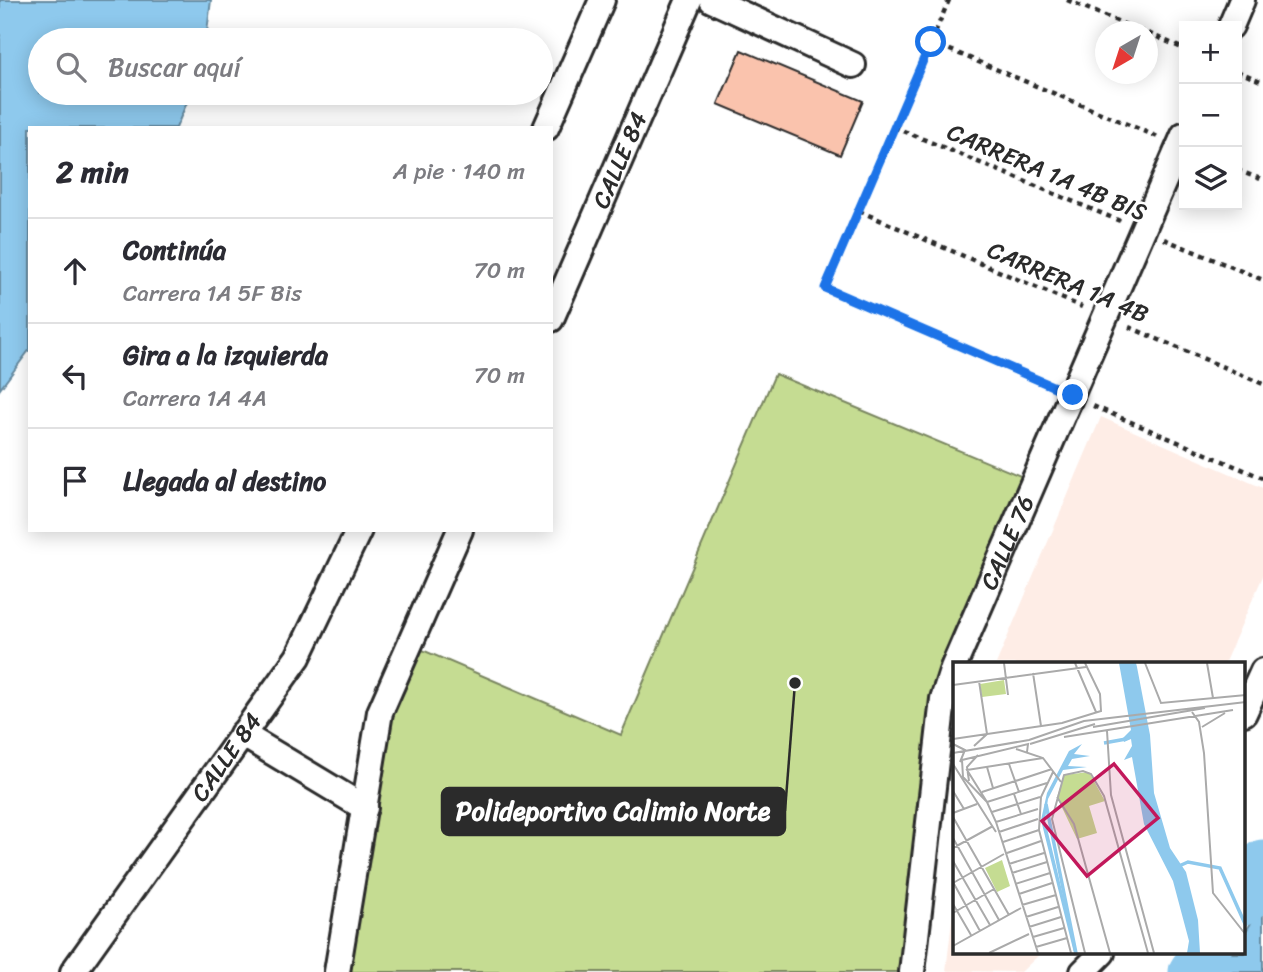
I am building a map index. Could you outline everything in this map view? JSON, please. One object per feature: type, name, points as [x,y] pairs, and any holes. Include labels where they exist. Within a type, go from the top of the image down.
[{"type":"street","points":[[547,126],[602,0]]},
{"type":"street","name":"CALLE 84","points":[[553,314],[688,0]]},
{"type":"street","points":[[712,0],[853,65]]},
{"type":"street","points":[[1233,21],[1242,0]]},
{"type":"street","name":"CALLE 76","points":[[956,662],[1179,147]]},
{"type":"street","name":"CALLE 84","points":[[73,972],[298,657],[358,532]]},
{"type":"street","points":[[337,972],[380,712],[459,532]]},
{"type":"street","name":"CALLE 76","points":[[912,972],[943,699],[953,668]]},
{"type":"street","points":[[1246,709],[1263,671]]},
{"type":"street","points":[[242,734],[365,808]]},
{"type":"street","points":[[1083,972],[1101,954]]},
{"type":"path","points":[[949,0],[825,288],[1263,478]]},
{"type":"path","points":[[1067,0],[1118,21]]},
{"type":"path","points":[[1158,38],[1179,47]]},
{"type":"path","points":[[931,42],[1179,140]]},
{"type":"path","points":[[1242,73],[1263,82]]},
{"type":"path","name":"CARRERA 1A 4B BIS","points":[[894,127],[1263,280]]},
{"type":"path","points":[[1242,172],[1263,180]]},
{"type":"path","name":"CARRERA 1A 4B","points":[[858,211],[1263,384]]},
{"type":"shaded area","points":[[1101,417],[1263,488],[1263,576],[1225,662],[997,662]]},
{"type":"shaded area","points":[[953,912],[953,954],[1040,954],[1021,972],[946,971]]},
{"type":"green space","points":[[775,374],[1035,482],[956,662],[953,662],[912,972],[337,972],[365,808],[411,645],[621,735]]},
{"type":"water","points":[[0,0],[211,0],[208,28],[28,28],[28,105],[186,105],[177,126],[28,126],[28,352],[0,389]]},
{"type":"water","points":[[1263,904],[1263,972],[1218,972],[1230,954],[1246,954],[1246,931]]},
{"type":"building","points":[[741,50],[863,101],[840,155],[718,104]]},
{"type":"waterway","points":[[1246,896],[1263,864]]},
{"type":"waterway","points":[[1193,972],[1206,954]]},
{"type":"place","name":"Polideportivo Calimio Norte","points":[[795,683]]},
{"type":"route","points":[[931,42],[825,288],[1073,395]]}]
